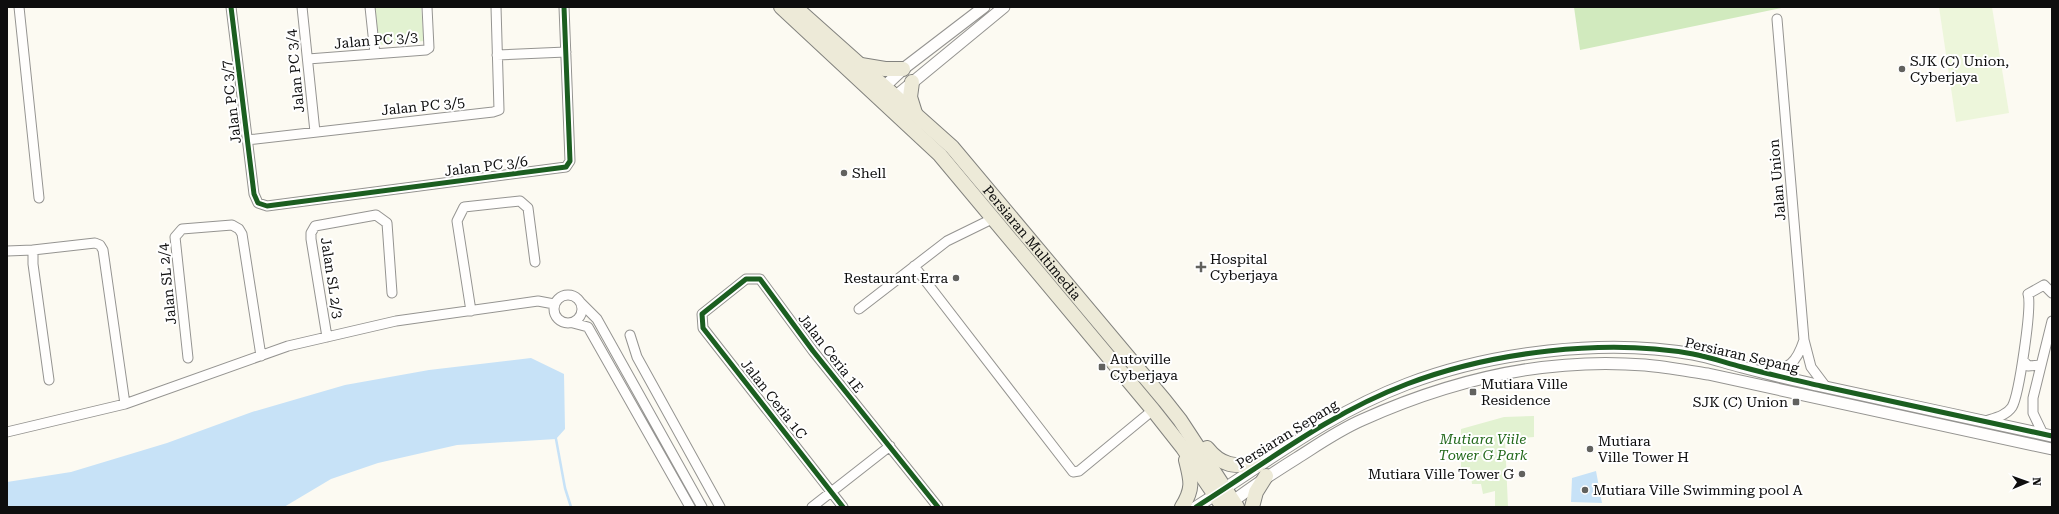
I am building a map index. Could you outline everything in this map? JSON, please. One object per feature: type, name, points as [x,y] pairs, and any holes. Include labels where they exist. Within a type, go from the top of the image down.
[{"type":"main road","name":"Persiaran Multimedia","points":[[781,7],[940,155],[994,218],[1230,505]]},
{"type":"main road","name":"Persiaran Multimedia","points":[[795,7],[952,147],[1114,338],[1180,420],[1220,491]]},
{"type":"main road","points":[[861,65],[885,70],[904,69]]},
{"type":"main road","points":[[912,82],[910,96],[915,113]]},
{"type":"main road","points":[[1180,420],[1217,459],[1231,465],[1262,471],[1252,507]]},
{"type":"main road","points":[[1182,507],[1189,493],[1191,482],[1184,448]]},
{"type":"street","points":[[19,7],[39,198]]},
{"type":"street","name":"Jalan PC 3/7","points":[[231,7],[254,194]]},
{"type":"street","name":"Jalan PC 3/4","points":[[302,7],[315,132]]},
{"type":"street","points":[[370,7],[375,54]]},
{"type":"street","name":"Jalan PC 3/3","points":[[308,59],[426,50],[429,48],[427,7]]},
{"type":"street","name":"Jalan PC 3/5","points":[[247,140],[493,112],[498,110],[496,7]]},
{"type":"street","name":"Jalan PC 3/6","points":[[254,194],[258,203],[267,206],[566,167],[570,161],[564,7]]},
{"type":"street","points":[[884,86],[984,7]]},
{"type":"street","points":[[896,96],[1004,7]]},
{"type":"street","name":"Jalan Union","points":[[1777,19],[1804,340],[1811,367],[1826,387]]},
{"type":"street","points":[[497,55],[566,52]]},
{"type":"street","points":[[471,311],[457,221],[464,207],[520,201],[524,204],[528,208],[535,262]]},
{"type":"street","name":"Jalan SL 2/3","points":[[327,337],[311,239],[311,233],[315,226],[376,215],[387,222],[392,293]]},
{"type":"street","points":[[859,309],[947,241],[994,218]]},
{"type":"street","name":"Jalan SL 2/4","points":[[188,358],[175,237],[182,229],[232,225],[239,229],[242,234],[261,356]]},
{"type":"street","points":[[7,251],[33,250],[95,243],[100,245],[103,250],[125,404]]},
{"type":"street","points":[[33,250],[49,380]]},
{"type":"street","points":[[914,266],[1073,472],[1078,471],[1153,410]]},
{"type":"street","name":"Jalan Ceria 1C","points":[[754,278],[746,278],[702,314],[701,319],[703,328],[843,507]]},
{"type":"street","name":"Jalan Ceria 1E","points":[[754,278],[760,279],[812,351],[938,507]]},
{"type":"street","points":[[1984,421],[2002,416],[2012,408],[2023,360],[2030,306],[2028,294],[2044,284],[2052,293]]},
{"type":"street","points":[[690,507],[588,327],[574,323],[564,323],[558,319],[554,312],[554,304],[559,297],[566,294],[574,296],[597,319],[702,507]]},
{"type":"street","points":[[7,432],[125,404],[288,346],[396,321],[538,301],[554,304]]},
{"type":"street","points":[[574,323],[581,314],[580,302]]},
{"type":"street","points":[[2048,435],[2035,417],[2032,407],[2040,365],[2052,321]]},
{"type":"street","points":[[630,335],[637,357],[720,507]]},
{"type":"street","name":"Jalan Union","points":[[1764,373],[1782,369],[1792,364],[1798,357],[1804,340]]},
{"type":"street","name":"Persiaran Sepang","points":[[1230,505],[1262,471],[1308,432],[1376,397],[1434,375],[1500,359],[1567,350],[1645,349],[1694,354],[1764,373],[2048,435]]},
{"type":"street","points":[[2023,360],[2028,366],[2040,365]]},
{"type":"street","name":"Persiaran Sepang","points":[[1196,507],[1220,491],[1362,420],[1438,391],[1483,378],[1544,367],[1604,364],[1645,365],[1708,374],[2052,449]]},
{"type":"street","points":[[812,507],[890,446]]},
{"type":"green space","points":[[374,7],[421,7],[424,41],[377,45]]},
{"type":"green space","points":[[1574,7],[1786,7],[1580,50]]},
{"type":"green space","points":[[1939,7],[1992,7],[2009,113],[1956,122]]},
{"type":"green space","name":"Mutiara Viile Tower G Park","points":[[1534,416],[1534,437],[1505,439],[1508,507],[1495,507],[1495,491],[1483,494],[1481,484],[1472,484],[1470,467],[1461,469],[1461,429],[1504,417]]},
{"type":"water","points":[[531,358],[564,374],[565,429],[556,439],[457,445],[378,463],[331,479],[284,507],[7,507],[7,482],[71,472],[167,443],[252,412],[345,385],[429,370]]},
{"type":"water","name":"Mutiara Ville Swimming pool A","points":[[1596,471],[1602,503],[1571,502],[1572,478]]},
{"type":"waterway","points":[[556,439],[565,488],[571,507]]},
{"type":"cycle path","points":[[231,7],[254,194],[258,203],[267,206],[566,167],[570,161],[564,7]]},
{"type":"cycle path","points":[[843,507],[703,328],[702,314],[746,279],[760,279],[813,351],[938,507]]},
{"type":"cycle path","points":[[1196,507],[1324,424],[1378,396],[1440,373],[1511,356],[1548,351],[1623,347],[1659,349],[1693,354],[1821,386],[2052,436]]},
{"type":"place","name":"SJK (C) Union, Cyberjaya","points":[[1902,69]]},
{"type":"place","name":"Shell","points":[[844,173]]},
{"type":"place","name":"Hospital Cyberjaya","points":[[1201,267]]},
{"type":"place","name":"Restaurant Erra","points":[[956,278]]},
{"type":"place","name":"Autoville Cyberjaya","points":[[1102,367]]},
{"type":"place","name":"Mutiara Ville Residence","points":[[1473,392]]},
{"type":"place","name":"SJK (C) Union","points":[[1796,402]]},
{"type":"place","name":"Mutiara Ville Tower H","points":[[1590,449]]},
{"type":"place","name":"Mutiara Ville Tower G","points":[[1522,474]]},
{"type":"place","name":"Mutiara Ville Swimming pool A","points":[[1585,490]]}]
